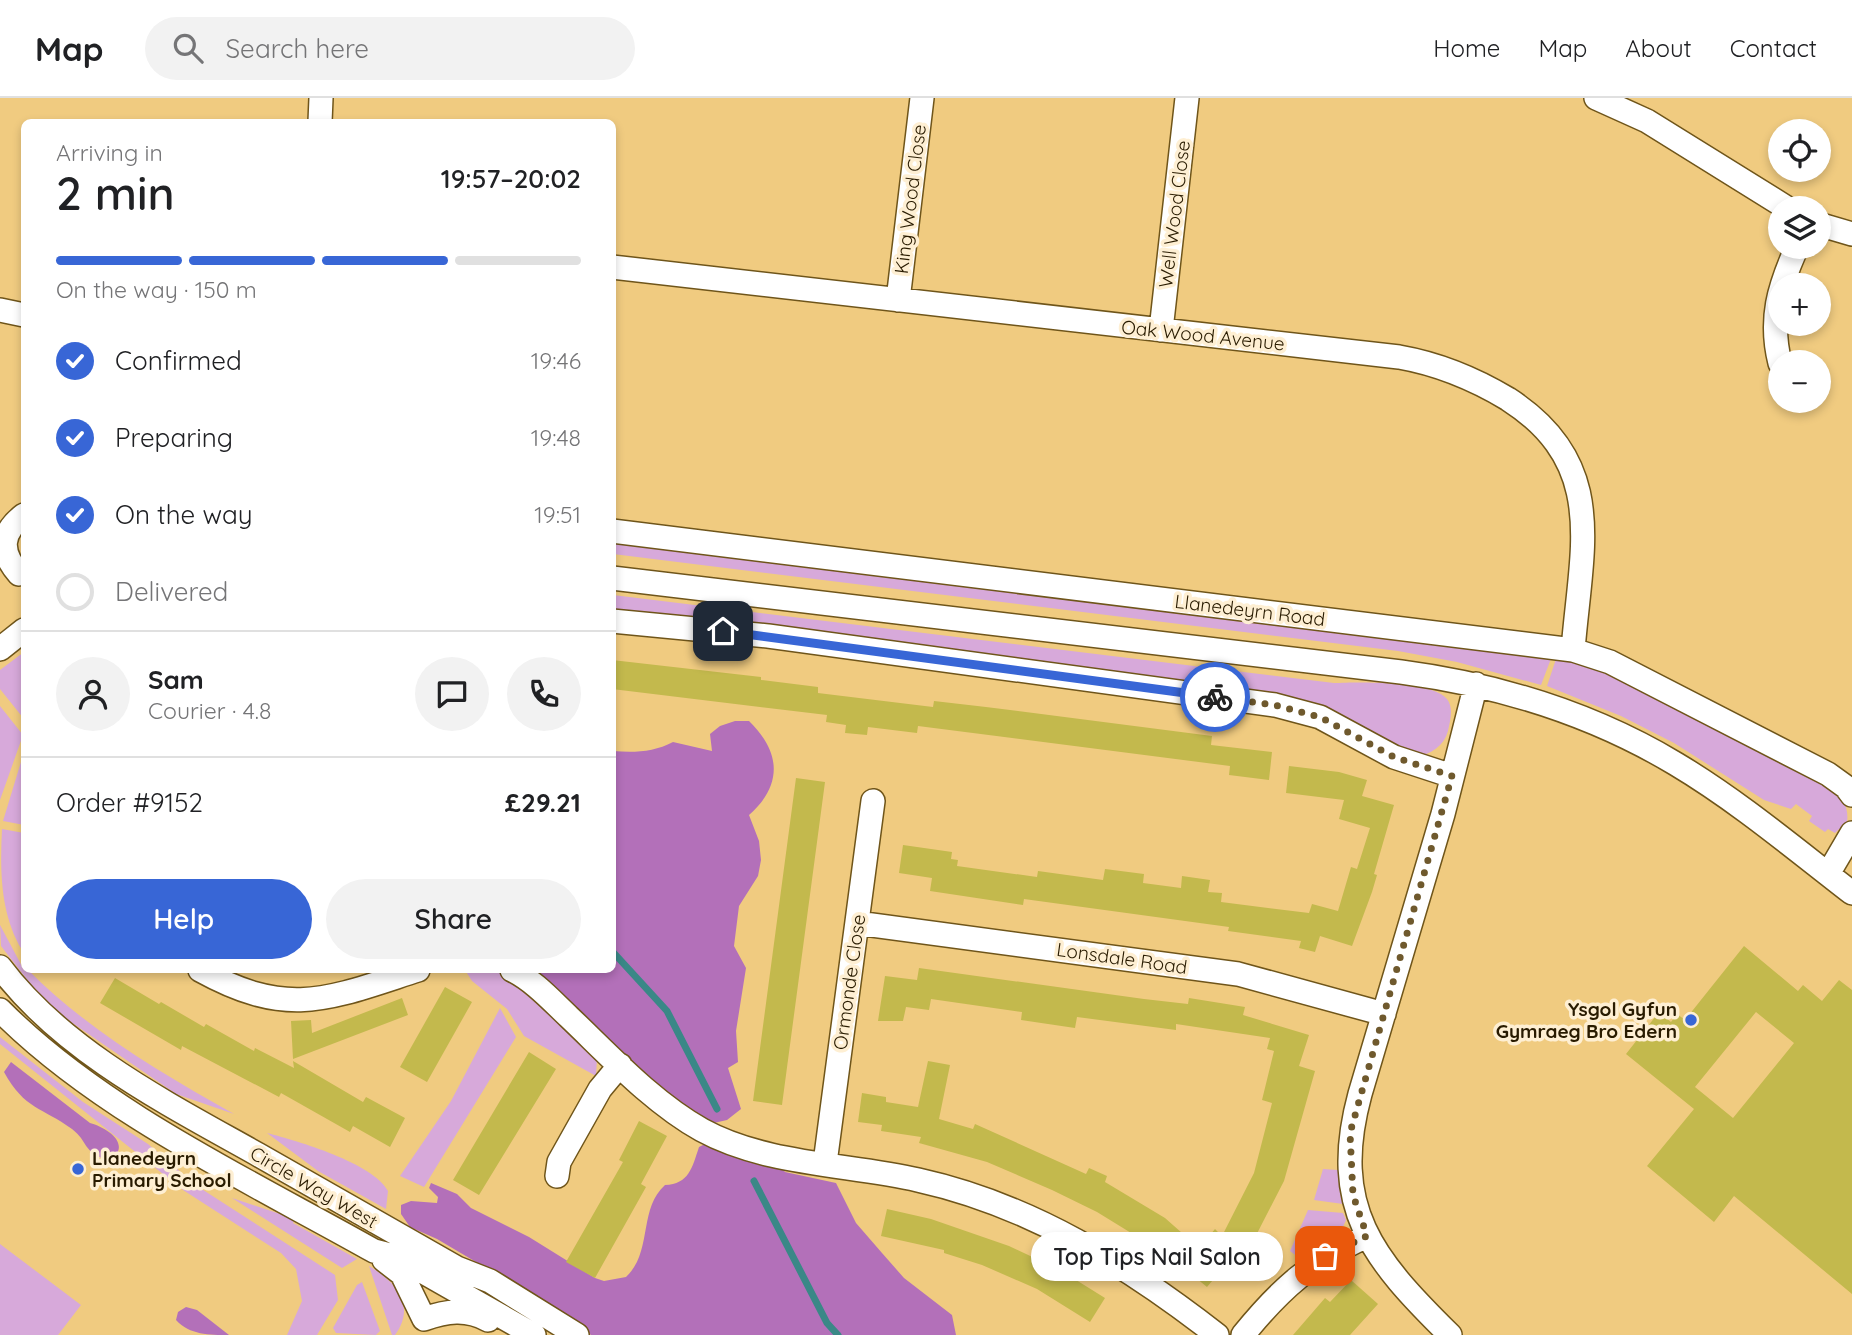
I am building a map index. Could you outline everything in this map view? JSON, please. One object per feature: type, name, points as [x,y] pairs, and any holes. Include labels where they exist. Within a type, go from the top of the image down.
[{"type":"street","points":[[320,119],[321,98]]},
{"type":"street","name":"King Wood Close","points":[[898,300],[922,98]]},
{"type":"street","name":"Well Wood Close","points":[[1161,330],[1187,98]]},
{"type":"street","points":[[1596,98],[1647,121],[1768,196]]},
{"type":"street","points":[[1831,228],[1852,234]]},
{"type":"street","points":[[1778,350],[1773,317],[1778,289],[1792,259]]},
{"type":"street","name":"Oak Wood Avenue","points":[[616,267],[1423,361],[1471,378],[1530,415],[1558,442],[1579,491],[1583,549],[1573,650]]},
{"type":"street","points":[[0,310],[21,314]]},
{"type":"street","points":[[19,574],[3,557],[3,542],[8,530],[21,518]]},
{"type":"street","name":"Llanedeyrn Road","points":[[616,531],[1573,650],[1610,662],[1828,774],[1852,795]]},
{"type":"street","points":[[616,578],[1350,666],[1476,684],[1539,701],[1653,751],[1701,780],[1852,893]]},
{"type":"street","points":[[616,621],[768,636],[1275,705],[1320,717],[1394,757],[1452,776]]},
{"type":"street","points":[[0,649],[21,632]]},
{"type":"street","points":[[1450,1335],[1391,1274],[1367,1236],[1353,1195],[1350,1133],[1476,684]]},
{"type":"street","name":"Ormonde Close","points":[[825,1163],[873,801]]},
{"type":"street","points":[[1828,874],[1852,833]]},
{"type":"street","name":"Lonsdale Road","points":[[857,923],[1238,974],[1384,1014]]},
{"type":"street","name":"Circle Way West","points":[[0,967],[31,1003],[51,1021],[138,1084],[452,1277],[534,1335]]},
{"type":"street","points":[[206,973],[254,995],[299,1001],[337,997],[409,973]]},
{"type":"street","points":[[516,973],[536,986],[620,1065],[702,1130],[751,1148],[951,1187],[1016,1210],[1068,1235],[1124,1267],[1217,1335]]},
{"type":"street","name":"Circle Way West","points":[[0,1010],[26,1036],[114,1100],[374,1251],[452,1277],[490,1281],[577,1335]]},
{"type":"street","points":[[557,1176],[559,1163],[600,1089],[620,1065]]},
{"type":"street","points":[[1243,1335],[1297,1276],[1325,1256],[1367,1236]]},
{"type":"street","points":[[374,1251],[402,1274],[419,1327]]},
{"type":"street","points":[[419,1327],[452,1277]]},
{"type":"street","points":[[419,1327],[448,1312],[463,1311],[480,1315],[515,1335]]},
{"type":"shaded area","points":[[616,540],[1552,656],[1541,685],[1457,662],[1398,651],[616,554]]},
{"type":"shaded area","points":[[616,595],[1334,683],[1411,685],[1439,693],[1447,699],[1450,706],[1448,731],[1440,745],[1427,754],[1416,757],[1357,727],[616,614]]},
{"type":"shaded area","points":[[21,654],[21,715],[0,689],[0,670]]},
{"type":"shaded area","points":[[1557,656],[1595,664],[1833,786],[1846,808],[1844,832],[1839,829],[1835,833],[1828,829],[1825,832],[1809,821],[1812,816],[1796,804],[1791,809],[1764,800],[1674,743],[1621,716],[1547,686]]},
{"type":"shaded area","points":[[0,706],[21,732],[21,741],[0,800]]},
{"type":"shaded area","points":[[735,721],[749,721],[767,745],[774,768],[768,792],[749,815],[759,841],[761,860],[758,876],[739,906],[734,946],[746,968],[736,1031],[738,1062],[728,1068],[741,1109],[727,1120],[705,1125],[664,1099],[573,1005],[532,973],[616,973],[616,751],[644,751],[673,742],[712,751],[710,734],[720,726]]},
{"type":"shaded area","points":[[21,762],[21,824],[3,821]]},
{"type":"shaded area","points":[[2,829],[21,832],[21,948],[5,907],[1,860]]},
{"type":"shaded area","points":[[0,925],[21,964],[21,972],[1,946]]},
{"type":"shaded area","points":[[22,973],[31,973],[75,1012],[126,1049],[234,1114],[176,1094],[65,1018],[41,998]]},
{"type":"shaded area","points":[[467,973],[502,973],[516,979],[597,1058],[596,1076],[524,1036],[507,1009],[472,981]]},
{"type":"shaded area","points":[[500,1008],[516,1037],[424,1187],[400,1176],[451,1101]]},
{"type":"shaded area","points":[[0,1037],[83,1102],[148,1144],[197,1186],[335,1275],[338,1300],[317,1335],[287,1335],[302,1301],[296,1269],[281,1253],[183,1190],[0,1044]]},
{"type":"shaded area","points":[[11,1062],[90,1123],[110,1133],[118,1143],[116,1155],[109,1161],[94,1154],[72,1129],[19,1094],[4,1072]]},
{"type":"shaded area","points":[[267,1133],[334,1154],[367,1171],[388,1191],[386,1209],[318,1171]]},
{"type":"shaded area","points":[[711,1141],[774,1159],[785,1172],[836,1183],[856,1223],[882,1253],[904,1278],[952,1315],[956,1335],[591,1335],[566,1315],[437,1239],[410,1227],[401,1214],[401,1205],[411,1201],[437,1203],[438,1197],[429,1188],[431,1183],[457,1194],[471,1208],[529,1237],[595,1278],[604,1281],[626,1277],[640,1255],[651,1206],[657,1195],[665,1185],[679,1182],[688,1174],[699,1147]]},
{"type":"shaded area","points":[[1323,1169],[1338,1170],[1343,1204],[1314,1200]]},
{"type":"shaded area","points":[[232,1198],[295,1219],[293,1223],[357,1259],[342,1268]]},
{"type":"shaded area","points":[[1308,1210],[1343,1213],[1346,1220],[1338,1238],[1303,1261],[1290,1251]]},
{"type":"shaded area","points":[[0,1244],[81,1305],[58,1335],[0,1335]]},
{"type":"shaded area","points":[[369,1266],[387,1279],[400,1295],[404,1314],[395,1335],[392,1335]]},
{"type":"shaded area","points":[[362,1282],[380,1331],[376,1335],[336,1333],[333,1328],[357,1285]]},
{"type":"shaded area","points":[[186,1307],[197,1310],[229,1335],[200,1333],[187,1329],[176,1320],[178,1312]]},
{"type":"building","points":[[616,660],[761,677],[761,680],[818,687],[818,693],[933,707],[934,701],[1212,736],[1211,745],[1272,752],[1269,780],[1229,775],[1230,766],[918,726],[917,733],[868,727],[867,735],[845,733],[846,725],[826,722],[827,715],[616,689]]},
{"type":"building","points":[[1289,766],[1339,772],[1367,780],[1362,796],[1394,805],[1374,874],[1377,875],[1372,892],[1352,946],[1320,936],[1315,952],[1299,948],[1301,941],[1228,931],[1229,927],[1024,899],[1023,905],[930,891],[932,878],[899,873],[903,845],[952,852],[951,859],[958,860],[957,866],[1037,877],[1038,871],[1103,880],[1105,869],[1144,874],[1143,883],[1181,888],[1182,876],[1210,880],[1208,892],[1222,893],[1221,902],[1309,913],[1312,904],[1338,911],[1351,867],[1357,869],[1370,828],[1339,819],[1344,800],[1286,793]]},
{"type":"building","points":[[796,778],[825,782],[782,1105],[753,1101]]},
{"type":"building","points":[[1744,946],[1798,991],[1803,985],[1822,1001],[1839,980],[1852,990],[1852,1294],[1734,1196],[1714,1222],[1647,1166],[1694,1109],[1626,1054],[1659,1012],[1671,1022],[1677,1014],[1685,1020]],"holes":[[[1756,1012],[1794,1043],[1733,1118],[1695,1087]]]},
{"type":"building","points":[[919,968],[1144,999],[1188,1004],[1189,998],[1245,1007],[1243,1015],[1309,1035],[1299,1066],[1315,1071],[1284,1181],[1246,1255],[1251,1260],[1241,1273],[1228,1262],[1207,1287],[1151,1241],[1149,1244],[1097,1212],[1052,1190],[987,1162],[919,1143],[921,1137],[881,1131],[882,1125],[858,1122],[862,1093],[886,1097],[886,1102],[918,1107],[928,1061],[950,1065],[939,1119],[973,1129],[975,1124],[1086,1174],[1089,1168],[1107,1176],[1105,1182],[1165,1218],[1199,1248],[1215,1229],[1222,1236],[1254,1173],[1272,1103],[1262,1100],[1274,1051],[1267,1049],[1270,1038],[1176,1024],[1176,1030],[1077,1017],[1075,1028],[1021,1020],[1022,1012],[931,999],[929,1010],[906,1007],[903,1021],[878,1021],[885,976],[917,980]]},
{"type":"building","points":[[115,978],[204,1027],[206,1024],[254,1051],[255,1048],[294,1068],[293,1061],[363,1102],[366,1097],[405,1118],[390,1147],[353,1126],[350,1132],[281,1093],[279,1097],[182,1046],[181,1050],[100,1003]]},
{"type":"building","points":[[445,987],[472,1002],[427,1082],[400,1067]]},
{"type":"building","points":[[402,998],[408,1015],[293,1059],[291,1021],[311,1020],[312,1033]]},
{"type":"building","points":[[529,1052],[556,1069],[479,1195],[453,1180]]},
{"type":"building","points":[[639,1121],[667,1136],[641,1184],[646,1187],[595,1278],[566,1262],[623,1162],[619,1160]]},
{"type":"building","points":[[887,1209],[931,1219],[1009,1246],[1060,1270],[1105,1298],[1090,1322],[1037,1289],[982,1265],[944,1253],[944,1250],[881,1236]]},
{"type":"building","points":[[1351,1280],[1378,1304],[1350,1335],[1293,1335],[1325,1298],[1330,1302]]},
{"type":"waterway","points":[[616,955],[667,1011],[717,1109]]},
{"type":"waterway","points":[[754,1181],[827,1323],[838,1335]]},
{"type":"way so far","points":[[1215,697],[1275,705],[1320,717],[1394,757],[1452,776],[1350,1133],[1349,1156],[1353,1195],[1367,1236],[1325,1256]]},
{"type":"place","name":"Ysgol Gyfun Gymraeg Bro Edern","points":[[1691,1020]]},
{"type":"place","name":"Llanedeyrn Primary School","points":[[78,1169]]},
{"type":"place","name":"Top Tips Nail Salon","points":[[1325,1256]]},
{"type":"route","points":[[723,631],[1215,697]]}]
